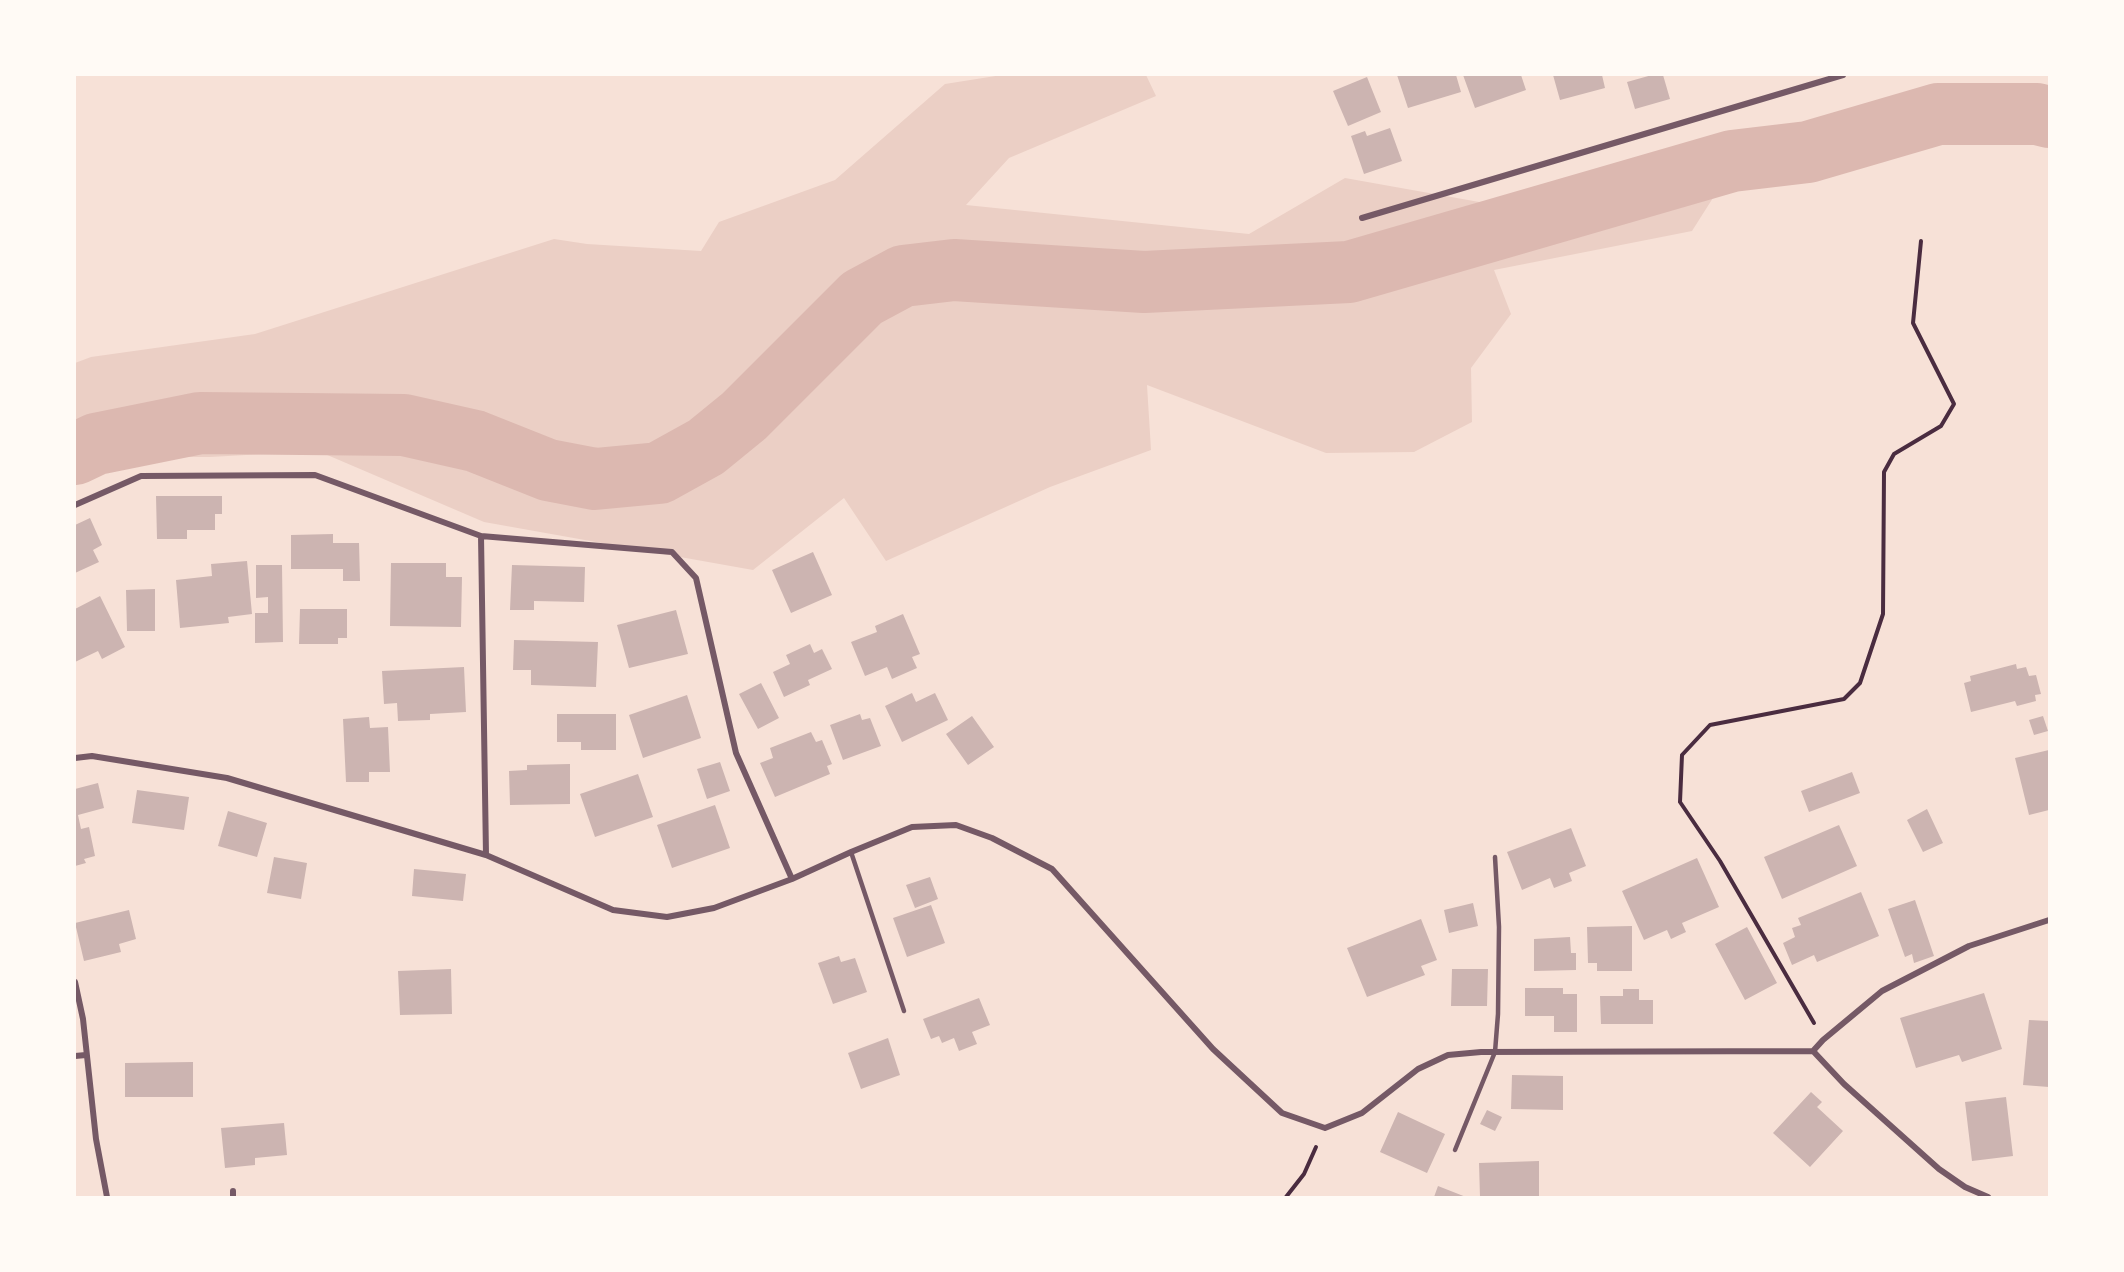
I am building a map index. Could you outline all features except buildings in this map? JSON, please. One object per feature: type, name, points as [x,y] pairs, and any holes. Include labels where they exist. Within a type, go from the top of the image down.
[{"type":"street","points":[[1362,218],[1843,75]]},
{"type":"street","points":[[75,506],[141,476],[315,475],[480,536],[672,552],[696,578],[736,753],[792,879]]},
{"type":"street","points":[[480,536],[486,855]]},
{"type":"street","points":[[75,758],[92,756],[227,778],[486,855],[613,910],[667,917],[714,908],[792,879],[912,827],[956,825],[992,838],[1052,869],[1214,1049],[1282,1113],[1324,1128],[1362,1113],[1418,1069],[1448,1055],[1495,1052],[1813,1052],[1844,1084],[1939,1169],[1965,1187],[1988,1197]]},
{"type":"street","points":[[1813,1052],[1823,1040],[1882,990],[1969,946],[2049,920]]},
{"type":"street","points":[[75,982],[83,1019],[96,1139],[107,1197]]},
{"type":"street","points":[[75,1056],[86,1055]]},
{"type":"lane","points":[[851,852],[904,1011]]},
{"type":"lane","points":[[1455,1150],[1495,1052],[1499,927],[1495,857]]},
{"type":"path","points":[[1823,1040],[1720,861],[1680,802],[1682,755],[1710,725],[1844,699],[1860,682],[1883,614],[1884,472],[1894,454],[1941,426],[1954,404],[1913,323],[1921,241]]},
{"type":"path","points":[[1286,1197],[1304,1174],[1324,1128]]},
{"type":"shaded area","points":[[1002,75],[1146,75],[1156,96],[1009,158],[966,205],[1249,234],[1345,178],[1496,205],[1751,138],[1692,231],[1494,270],[1511,314],[1471,368],[1472,422],[1414,452],[1326,453],[1147,385],[1151,450],[1050,487],[886,561],[844,498],[753,570],[484,522],[318,451],[210,457],[124,457],[75,479],[75,363],[91,357],[255,334],[554,239],[587,244],[701,251],[719,222],[835,180],[945,84]]},
{"type":"waterway","points":[[75,454],[96,444],[200,423],[404,425],[475,441],[548,470],[595,479],[659,473],[706,447],[744,416],[862,298],[903,276],[954,270],[1144,282],[1349,272],[1732,161],[1808,152],[1938,114],[2037,114],[2049,117]]}]
